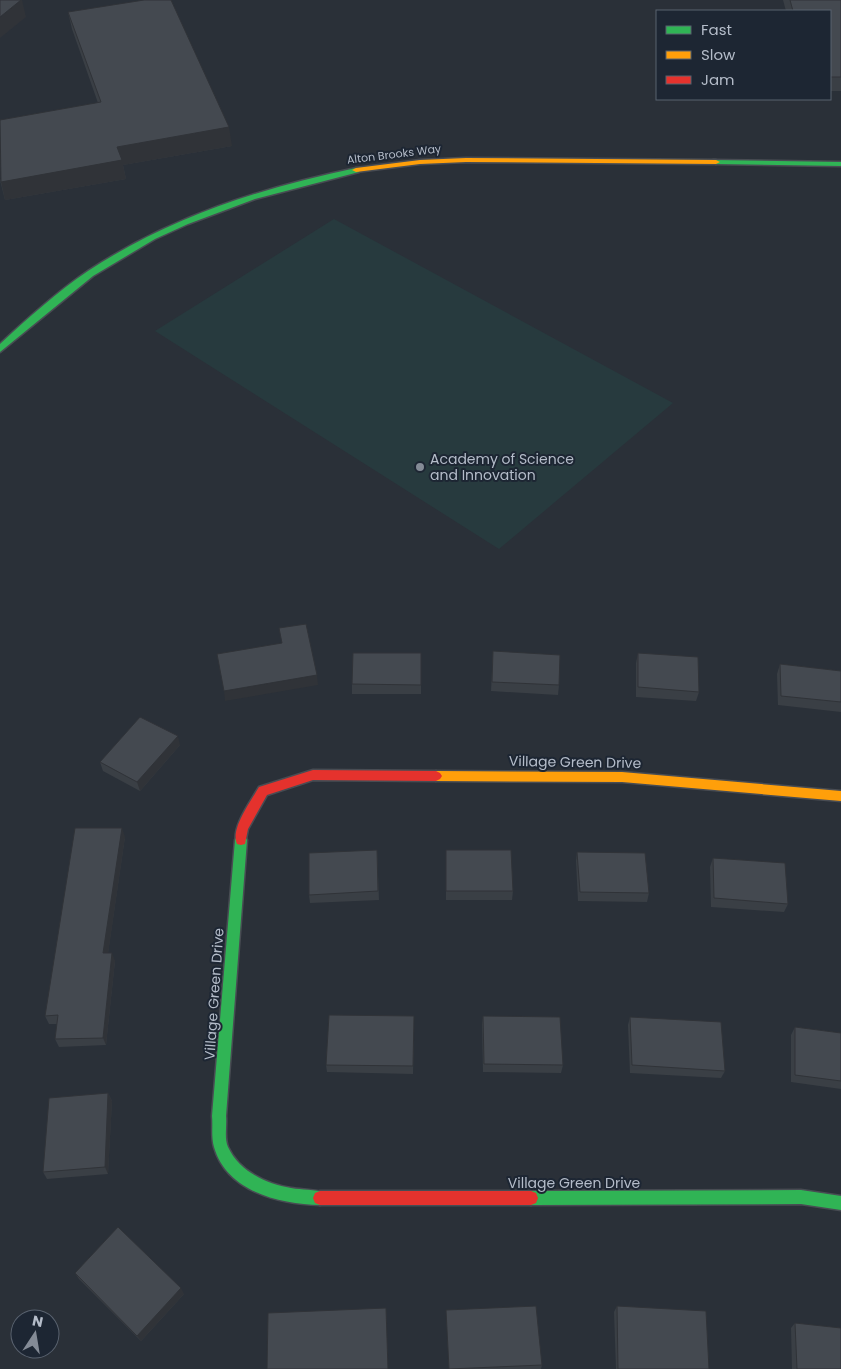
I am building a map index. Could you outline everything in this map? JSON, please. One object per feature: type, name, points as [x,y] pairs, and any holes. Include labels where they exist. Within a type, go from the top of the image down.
[{"type":"street","name":"Alton Brooks Way","points":[[0,349],[63,291],[151,236],[232,202],[325,176],[388,166],[460,160],[841,164]]},
{"type":"street","name":"Village Green Drive","points":[[841,796],[622,777],[313,775],[262,791],[242,828],[220,1116],[221,1149],[240,1174],[259,1188],[303,1198],[802,1197],[841,1204]]},
{"type":"green space","points":[[334,219],[673,403],[499,549],[155,331]]},
{"type":"building","points":[[0,0],[21,0],[0,17]]},
{"type":"building","points":[[144,0],[171,0],[229,127],[117,147],[122,160],[1,182],[0,120],[101,102],[68,12]]},
{"type":"building","points":[[790,0],[841,0],[841,77],[831,77],[831,10],[793,10]]},
{"type":"building","points":[[306,624],[317,675],[224,691],[217,654],[282,643],[279,628]]},
{"type":"building","points":[[493,651],[560,655],[559,685],[492,682]]},
{"type":"building","points":[[353,653],[421,653],[421,685],[352,684]]},
{"type":"building","points":[[638,653],[698,657],[699,692],[638,687]]},
{"type":"building","points":[[780,664],[841,671],[841,702],[781,696]]},
{"type":"building","points":[[140,717],[178,736],[137,782],[100,762]]},
{"type":"building","points":[[75,828],[122,828],[103,953],[112,953],[103,1038],[55,1039],[58,1015],[45,1016]]},
{"type":"building","points":[[377,850],[378,891],[309,895],[309,853]]},
{"type":"building","points":[[446,850],[511,850],[513,891],[446,891]]},
{"type":"building","points":[[577,852],[645,853],[649,893],[580,892]]},
{"type":"building","points":[[713,858],[785,863],[788,904],[714,898]]},
{"type":"building","points":[[329,1015],[414,1016],[413,1066],[326,1065]]},
{"type":"building","points":[[483,1016],[560,1017],[563,1065],[484,1064]]},
{"type":"building","points":[[630,1017],[721,1022],[725,1071],[632,1065]]},
{"type":"building","points":[[795,1027],[841,1033],[841,1081],[795,1075]]},
{"type":"building","points":[[108,1093],[105,1167],[43,1172],[49,1098]]},
{"type":"building","points":[[118,1227],[181,1288],[137,1336],[75,1273]]},
{"type":"building","points":[[536,1306],[542,1365],[449,1369],[446,1310]]},
{"type":"building","points":[[617,1306],[706,1311],[709,1369],[618,1369]]},
{"type":"building","points":[[386,1308],[388,1369],[267,1369],[268,1313]]},
{"type":"building","points":[[795,1323],[841,1328],[841,1369],[797,1369]]},
{"type":"traffic: fast","points":[[716,162],[841,164]]},
{"type":"traffic: fast","points":[[0,349],[44,310],[90,274],[152,237],[218,208],[286,187],[356,170]]},
{"type":"traffic: fast","points":[[241,840],[219,1116],[221,1147],[230,1163],[239,1173],[263,1188],[291,1196],[320,1198]]},
{"type":"traffic: fast","points":[[531,1198],[801,1197],[841,1203]]},
{"type":"traffic: slow","points":[[356,170],[420,162],[466,160],[716,162]]},
{"type":"traffic: slow","points":[[436,776],[622,777],[841,796]]},
{"type":"traffic: jam","points":[[241,840],[242,828],[263,791],[313,775],[436,776]]},
{"type":"traffic: jam","points":[[320,1198],[531,1198]]},
{"type":"place","name":"Academy of Science and Innovation","points":[[420,467]]}]
